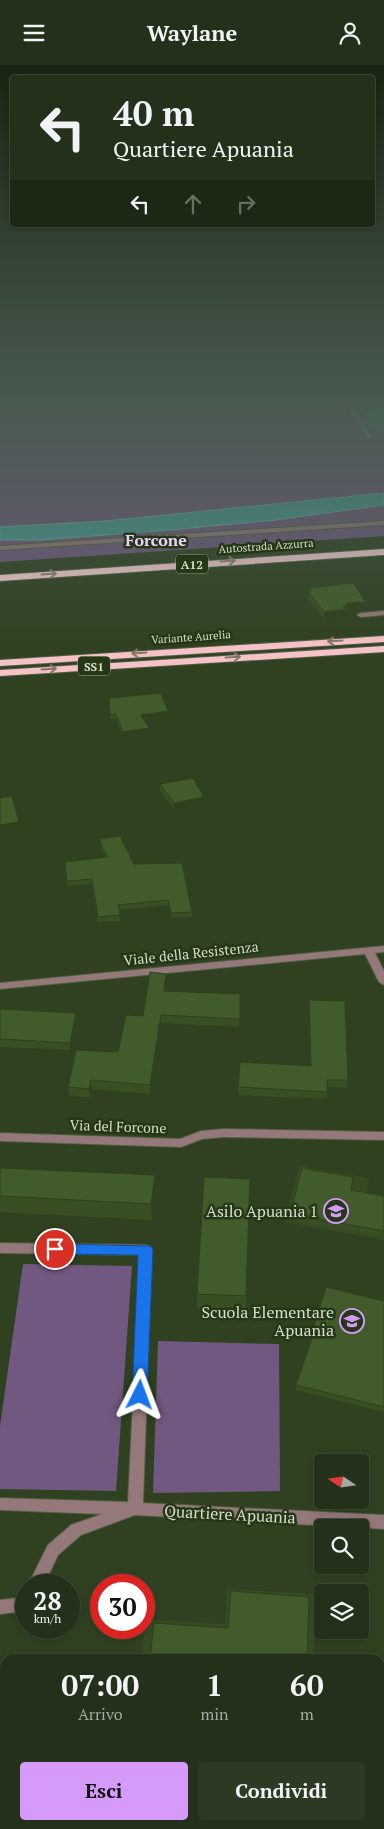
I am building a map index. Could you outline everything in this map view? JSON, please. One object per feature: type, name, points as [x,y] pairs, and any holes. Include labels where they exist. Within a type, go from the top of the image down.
[{"type":"highway","name":"Autostrada Azzurra","points":[[250,550],[384,543]]},
{"type":"highway","name":"Autostrada Azzurra","points":[[0,578],[384,552]]},
{"type":"highway","name":"Autostrada Azzurra","points":[[0,569],[200,554]]},
{"type":"highway","name":"Variante Aurelia","points":[[278,650],[384,639]]},
{"type":"highway","name":"Variante Aurelia","points":[[0,663],[278,650],[384,649]]},
{"type":"highway","name":"Variante Aurelia","points":[[0,673],[188,655]]},
{"type":"street","points":[[0,549],[384,523]]},
{"type":"street","points":[[362,615],[384,613]]},
{"type":"street","name":"Viale della Resistenza","points":[[0,986],[384,949]]},
{"type":"street","points":[[369,951],[384,982]]},
{"type":"street","name":"Via del Forcone","points":[[0,1137],[181,1143],[201,1135],[224,1133],[384,1136]]},
{"type":"street","points":[[0,1251],[146,1250],[135,1509],[0,1504]]},
{"type":"street","name":"Quartiere Apuania","points":[[42,1574],[54,1550],[76,1530],[135,1509],[384,1522]]},
{"type":"street","points":[[0,1607],[15,1605]]},
{"type":"shaded area","points":[[0,482],[384,482],[384,493],[105,521],[0,527]]},
{"type":"shaded area","points":[[384,505],[384,536],[0,562],[0,540],[144,533]]},
{"type":"shaded area","name":"Asilo Apuania 1","points":[[299,1166],[369,1178],[366,1196],[384,1199],[384,1240],[285,1222]]},
{"type":"shaded area","points":[[23,1264],[132,1266],[116,1491],[0,1489],[0,1426]]},
{"type":"shaded area","points":[[158,1341],[279,1344],[280,1491],[153,1493]]},
{"type":"shaded area","points":[[227,1589],[314,1594],[314,1654],[142,1654],[143,1639],[155,1639],[155,1620],[225,1624]]},
{"type":"water","points":[[384,493],[384,505],[276,520],[41,540],[0,540],[0,527],[105,521]]},
{"type":"building","points":[[353,583],[366,602],[346,603],[348,605],[343,606],[347,609],[324,612],[308,592],[312,592],[309,588]]},
{"type":"building","points":[[161,693],[168,711],[141,715],[149,728],[123,732],[116,714],[110,715],[109,698]]},
{"type":"building","points":[[193,778],[204,797],[174,803],[160,784]]},
{"type":"building","points":[[12,796],[19,822],[0,825],[0,798]]},
{"type":"building","points":[[120,836],[134,864],[182,863],[192,912],[171,913],[168,900],[118,905],[120,915],[98,917],[92,879],[67,881],[65,862],[107,857],[99,839]]},
{"type":"building","points":[[150,972],[166,974],[164,991],[240,994],[240,1019],[161,1015],[150,1085],[91,1080],[89,1089],[68,1087],[76,1050],[118,1052],[126,1015],[143,1016]]},
{"type":"building","points":[[309,1000],[345,1001],[348,1080],[327,1080],[327,1092],[238,1087],[240,1062],[311,1066]]},
{"type":"building","points":[[0,1009],[76,1013],[70,1043],[0,1039]]},
{"type":"building","points":[[0,1168],[155,1175],[151,1204],[0,1196]]},
{"type":"building","name":"Asilo Apuania 1","points":[[302,1168],[353,1177],[351,1190],[384,1196],[384,1231],[290,1214]]},
{"type":"building","points":[[204,1177],[250,1179],[246,1296],[197,1294]]},
{"type":"building","points":[[326,1287],[384,1301],[384,1407],[296,1385],[315,1330],[313,1329]]},
{"type":"building","points":[[231,1591],[309,1597],[307,1654],[151,1654],[152,1639],[155,1639],[155,1623],[228,1628]]},
{"type":"place","name":"Asilo Apuania 1","points":[[336,1211]]},
{"type":"place","name":"Scuola Elementare Apuania","points":[[352,1321]]},
{"type":"district","name":"Forcone","points":[[156,540]]},
{"type":"route","points":[[55,1249],[146,1250],[140,1395]]}]
